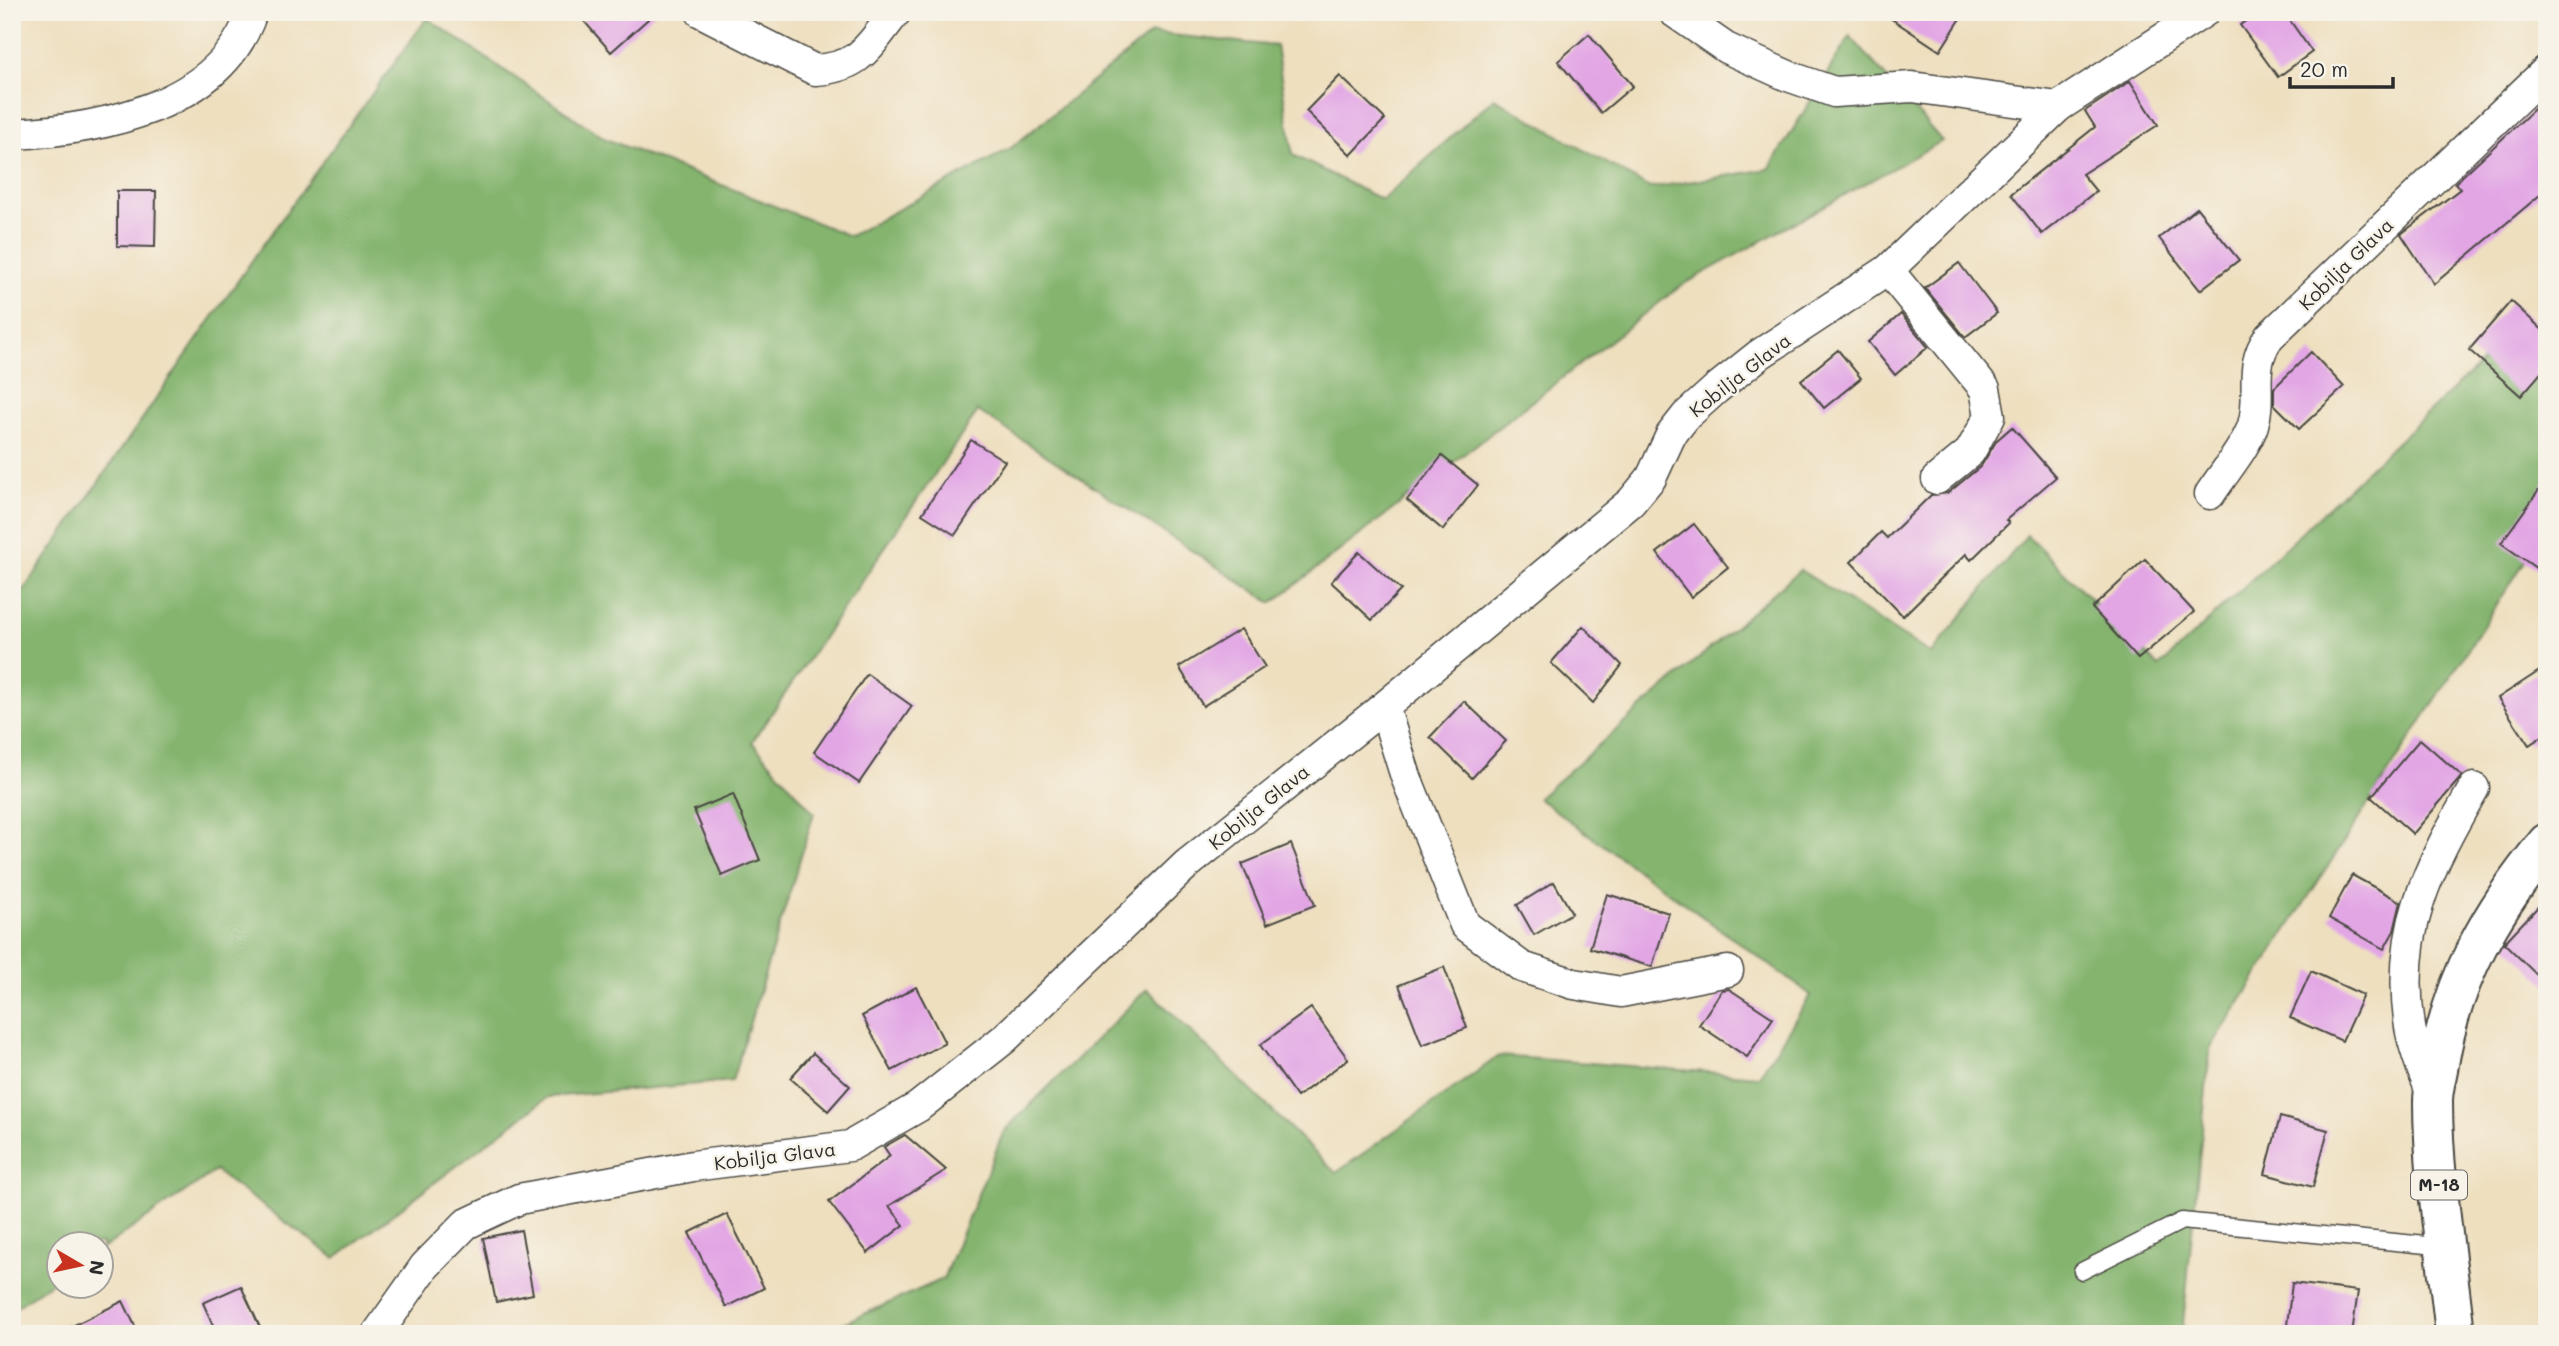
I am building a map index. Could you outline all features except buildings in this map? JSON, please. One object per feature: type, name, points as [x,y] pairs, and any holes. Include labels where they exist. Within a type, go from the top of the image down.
[{"type":"main road","name":"M-18","points":[[2455,1334],[2433,1098],[2443,1036],[2473,951],[2508,890],[2547,843]]},
{"type":"street","points":[[12,134],[99,125],[167,102],[209,73],[244,34],[252,12]]},
{"type":"street","points":[[701,12],[815,70],[836,69],[857,60],[895,12]]},
{"type":"street","points":[[1674,12],[1726,48],[1788,76],[1835,92],[1912,87],[2058,107]]},
{"type":"street","name":"Kobilja Glava","points":[[377,1334],[425,1266],[466,1224],[519,1199],[692,1166],[850,1146],[918,1107],[1004,1039],[1186,865],[1631,502],[1651,478],[1671,435],[1686,416],[1716,389],[1760,354],[1828,312],[1888,270],[2058,107],[2204,12]]},
{"type":"street","name":"Kobilja Glava","points":[[2210,494],[2252,428],[2257,404],[2256,363],[2269,337],[2547,70]]},
{"type":"street","points":[[1888,270],[1985,389],[1990,416],[1970,452],[1937,479]]},
{"type":"street","points":[[1384,706],[1406,777],[1465,925],[1522,967],[1574,984],[1621,992],[1728,971]]},
{"type":"street","points":[[2433,1098],[2410,1028],[2406,972],[2417,903],[2426,876],[2474,788]]},
{"type":"lane","points":[[2082,1271],[2182,1221],[2445,1247]]},
{"type":"green space","points":[[427,18],[606,139],[850,236],[1011,148],[1152,33],[1276,46],[1293,155],[1382,200],[1494,98],[1650,188],[1769,169],[1850,36],[1942,141],[1682,285],[1272,603],[978,411],[752,742],[814,813],[732,1081],[548,1097],[335,1258],[215,1171],[116,1239],[116,1230],[46,1230],[46,1286],[12,1310],[12,607],[262,246]]},
{"type":"green space","points":[[2504,341],[2547,385],[2547,527],[2210,1049],[2182,1334],[819,1334],[943,1279],[1004,1131],[1147,989],[1336,1173],[1499,1056],[1759,1076],[1811,995],[1538,798],[1800,570],[1931,654],[2027,535],[2159,667]]}]
